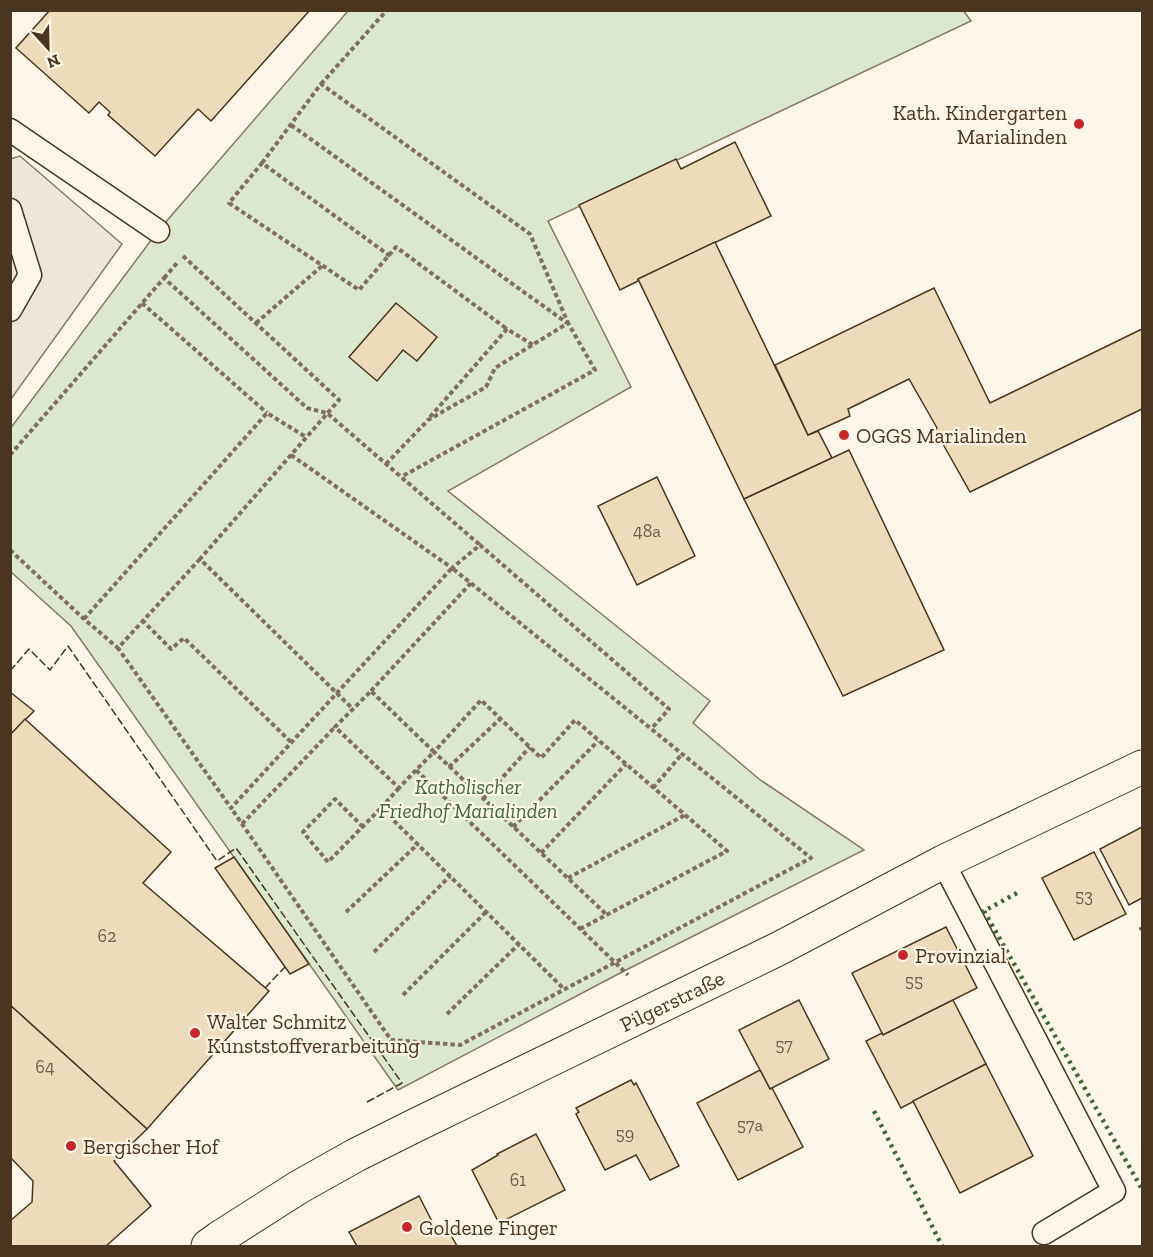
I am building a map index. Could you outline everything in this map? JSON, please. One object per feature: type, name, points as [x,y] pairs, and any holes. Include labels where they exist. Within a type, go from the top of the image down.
[{"type":"main road","name":"Pilgerstraße","points":[[208,1246],[299,1187],[356,1155],[778,949],[943,862],[1143,767]]},
{"type":"lane","points":[[10,130],[159,231]]},
{"type":"lane","points":[[10,210],[30,275],[10,310]]},
{"type":"lane","points":[[943,862],[1114,1191],[1044,1233]]},
{"type":"path","points":[[387,10],[321,84],[229,203],[359,290],[396,247],[507,329],[533,345]]},
{"type":"path","points":[[321,84],[530,234],[568,323],[595,370],[401,477]]},
{"type":"path","points":[[291,125],[568,323]]},
{"type":"path","points":[[262,163],[390,256]]},
{"type":"path","points":[[118,648],[200,559],[339,400],[159,231]]},
{"type":"path","points":[[10,455],[183,256]]},
{"type":"path","points":[[256,323],[322,266]]},
{"type":"path","points":[[164,278],[307,408],[327,413],[669,710],[651,729]]},
{"type":"path","points":[[142,303],[267,413],[306,437]]},
{"type":"path","points":[[428,420],[486,387],[495,368],[568,323]]},
{"type":"path","points":[[386,464],[428,420],[507,329]]},
{"type":"path","points":[[84,619],[267,413]]},
{"type":"path","points":[[10,549],[118,648],[391,1040],[460,1046],[811,858],[452,568],[291,455]]},
{"type":"path","points":[[231,808],[452,568],[480,545]]},
{"type":"path","points":[[200,559],[353,709]]},
{"type":"path","points":[[242,825],[471,583]]},
{"type":"path","points":[[142,620],[171,650],[184,638],[291,742]]},
{"type":"path","points":[[371,691],[608,915]]},
{"type":"path","points":[[363,827],[335,799],[303,832],[328,862],[363,827],[434,752],[481,700],[541,758],[575,720],[727,851],[580,929]]},
{"type":"path","points":[[449,767],[501,719]]},
{"type":"path","points":[[335,727],[399,788]]},
{"type":"path","points":[[513,827],[598,741]]},
{"type":"path","points":[[483,799],[530,747]]},
{"type":"path","points":[[653,788],[682,754]]},
{"type":"path","points":[[541,853],[626,764]]},
{"type":"path","points":[[416,770],[624,971]]},
{"type":"path","points":[[381,808],[564,989]]},
{"type":"path","points":[[568,878],[685,815]]},
{"type":"path","points":[[346,912],[418,844]]},
{"type":"path","points":[[374,952],[450,876]]},
{"type":"path","points":[[403,995],[486,912]]},
{"type":"path","points":[[447,1014],[519,944]]},
{"type":"green space","name":"Katholischer Friedhof Marialinden","points":[[963,10],[971,21],[548,221],[631,387],[448,491],[710,701],[693,723],[759,779],[864,850],[624,971],[398,1090],[71,626],[11,572],[10,429],[158,231],[348,11]]},
{"type":"shaded area","points":[[20,156],[122,244],[11,399],[10,159]]},
{"type":"building","points":[[50,10],[310,10],[211,121],[198,109],[155,156],[108,115],[110,112],[99,102],[89,113],[16,48]]},
{"type":"building","points":[[735,142],[771,216],[638,279],[620,290],[579,205],[676,159],[681,169]]},
{"type":"building","points":[[715,242],[808,435],[818,431],[832,458],[744,499],[638,279]]},
{"type":"building","points":[[934,288],[990,403],[1142,329],[1142,409],[970,492],[909,379],[848,409],[850,416],[808,435],[775,365]]},
{"type":"building","points":[[396,303],[437,337],[417,361],[403,350],[377,381],[349,357]]},
{"type":"building","points":[[849,450],[944,650],[843,696],[744,499]]},
{"type":"building","points":[[657,477],[695,556],[637,585],[598,506]]},
{"type":"building","points":[[10,692],[34,711],[10,735]]},
{"type":"building","points":[[25,719],[171,852],[143,883],[269,991],[147,1129],[10,1005],[10,735]]},
{"type":"building","points":[[1142,827],[1142,898],[1129,905],[1100,849]]},
{"type":"building","points":[[1094,852],[1126,914],[1074,940],[1042,878]]},
{"type":"building","points":[[234,857],[309,964],[290,974],[215,868]]},
{"type":"building","points":[[946,927],[977,988],[883,1035],[852,973]]},
{"type":"building","points":[[799,1000],[829,1059],[770,1089],[739,1030]]},
{"type":"building","points":[[953,1000],[986,1064],[901,1108],[866,1041],[882,1033],[883,1035]]},
{"type":"building","points":[[10,1005],[147,1129],[114,1161],[151,1206],[106,1246],[10,1246],[10,1221],[32,1202],[33,1181],[10,1157]]},
{"type":"building","points":[[986,1064],[1033,1156],[960,1193],[913,1101]]},
{"type":"building","points":[[760,1070],[803,1147],[738,1180],[697,1103]]},
{"type":"building","points":[[631,1080],[634,1085],[636,1083],[679,1166],[650,1180],[636,1155],[605,1170],[576,1114],[579,1112],[576,1108]]},
{"type":"building","points":[[536,1134],[565,1190],[499,1223],[472,1170]]},
{"type":"building","points":[[419,1196],[439,1235],[448,1230],[457,1246],[357,1246],[349,1232]]},
{"type":"hedge","points":[[1017,893],[984,911],[1142,1189]]},
{"type":"hedge","points":[[874,1111],[942,1246]]},
{"type":"fence","points":[[10,671],[29,649],[50,670],[68,646],[217,861],[236,848],[402,1083],[367,1102]]},
{"type":"fence","points":[[265,988],[285,967]]},
{"type":"place","name":"Kath. Kindergarten Marialinden","points":[[1079,124]]},
{"type":"place","name":"OGGS Marialinden","points":[[844,435]]},
{"type":"place","name":"Provinzial","points":[[903,955]]},
{"type":"place","name":"Walter Schmitz Kunststoffverarbeitung","points":[[195,1033]]},
{"type":"place","name":"Bergischer Hof","points":[[71,1146]]},
{"type":"place","name":"Goldene Finger","points":[[407,1227]]}]
